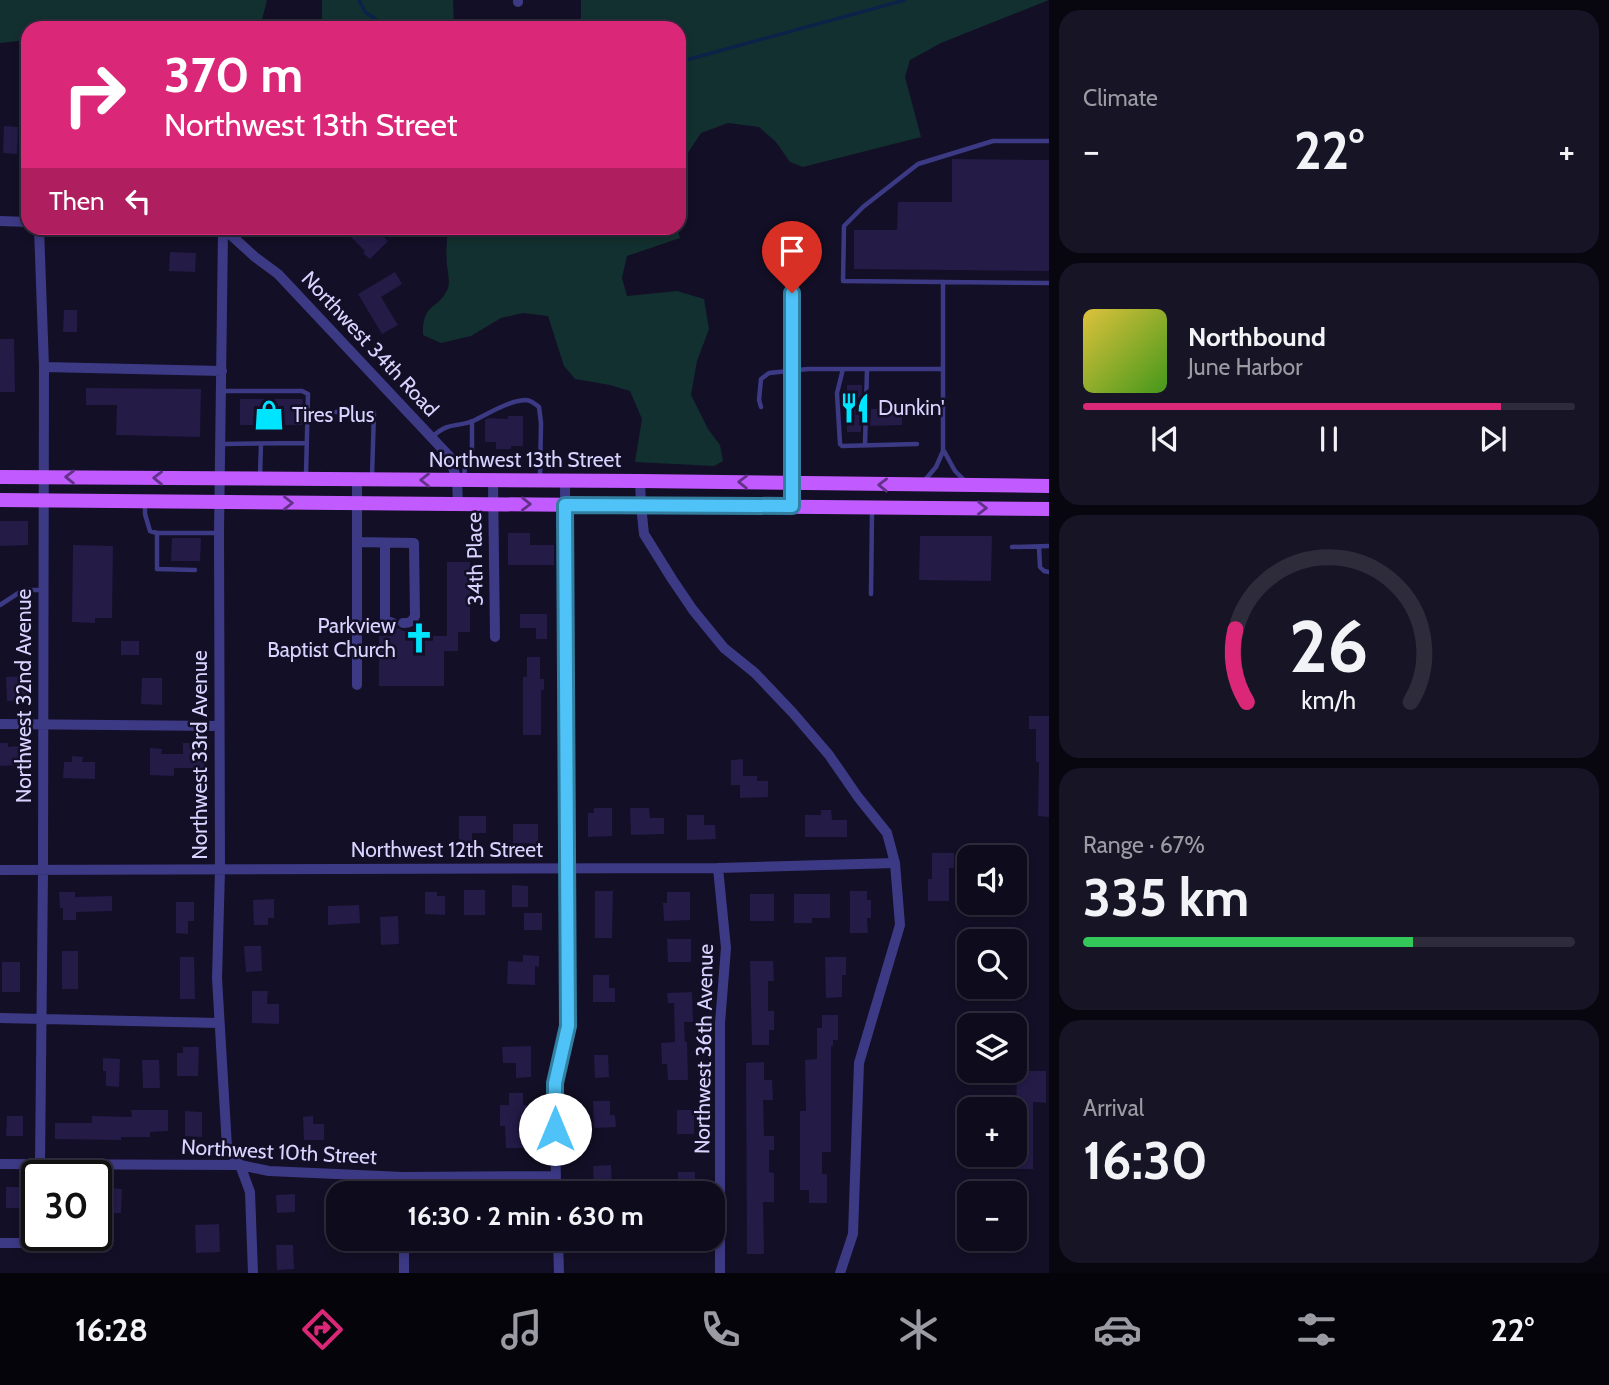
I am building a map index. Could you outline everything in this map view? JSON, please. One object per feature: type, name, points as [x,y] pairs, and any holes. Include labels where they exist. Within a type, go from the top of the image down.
[{"type":"main road","name":"Northwest 13th Street","points":[[0,477],[1049,486]]},
{"type":"main road","name":"Northwest 13th Street","points":[[0,500],[1049,509]]},
{"type":"street","points":[[0,221],[21,222]]},
{"type":"street","name":"Northwest 32nd Avenue","points":[[39,235],[44,367],[40,1160]]},
{"type":"street","name":"Northwest 33rd Avenue","points":[[223,235],[219,533],[220,870],[217,978],[227,1147],[240,1165],[250,1192],[253,1273]]},
{"type":"street","name":"Northwest 34th Road","points":[[230,235],[278,274],[449,456],[461,480],[458,503]]},
{"type":"street","points":[[792,244],[792,506]]},
{"type":"street","points":[[44,367],[222,371]]},
{"type":"street","points":[[357,685],[357,503],[364,480]]},
{"type":"street","name":"34th Place","points":[[493,481],[495,638]]},
{"type":"street","points":[[556,1181],[555,1083],[568,1026],[565,481]]},
{"type":"street","points":[[640,481],[644,534],[693,610],[724,648],[755,673],[829,755],[887,833],[895,863],[900,925],[859,1063],[853,1234],[839,1273]]},
{"type":"street","points":[[357,542],[414,543],[415,616],[412,621],[398,623],[385,618],[385,543]]},
{"type":"street","points":[[0,724],[219,726]]},
{"type":"street","name":"Northwest 12th Street","points":[[0,870],[718,868],[895,863]]},
{"type":"street","name":"Northwest 36th Avenue","points":[[718,868],[726,948],[720,1023],[720,1273]]},
{"type":"street","points":[[0,1018],[219,1023]]},
{"type":"street","name":"Northwest 10th Street","points":[[0,1164],[21,1165]]},
{"type":"street","name":"Northwest 10th Street","points":[[112,1165],[240,1165],[269,1171],[403,1177],[556,1176]]},
{"type":"street","points":[[0,1243],[21,1243]]},
{"type":"street","points":[[404,1251],[404,1273]]},
{"type":"street","points":[[558,1251],[559,1273]]},
{"type":"lane","points":[[1049,141],[993,141],[918,164],[863,207],[844,226],[843,281],[1049,283]]},
{"type":"lane","points":[[921,485],[933,471],[943,451],[943,283]]},
{"type":"lane","points":[[761,407],[761,379],[769,373],[792,369],[943,369]]},
{"type":"lane","points":[[843,369],[837,393],[840,444],[917,444]]},
{"type":"lane","points":[[865,445],[867,369]]},
{"type":"lane","points":[[221,391],[302,391],[308,394],[306,480]]},
{"type":"lane","points":[[431,437],[442,428],[472,421],[521,400],[530,400],[539,407],[541,423],[540,481]]},
{"type":"lane","points":[[336,412],[374,412],[364,480]]},
{"type":"lane","points":[[461,480],[466,459],[472,451],[472,421]]},
{"type":"lane","points":[[220,444],[307,443]]},
{"type":"lane","points":[[260,479],[261,444]]},
{"type":"lane","points":[[943,451],[955,471],[971,486]]},
{"type":"lane","points":[[145,501],[147,526],[150,531],[219,533]]},
{"type":"lane","points":[[871,594],[872,507]]},
{"type":"lane","points":[[157,533],[157,569],[195,570]]},
{"type":"lane","points":[[1012,547],[1049,547]]},
{"type":"lane","points":[[1039,547],[1040,567],[1049,572]]},
{"type":"lane","points":[[0,605],[23,590],[43,590]]},
{"type":"green space","points":[[0,0],[267,0],[262,21],[21,21],[21,41],[0,43]]},
{"type":"green space","points":[[322,0],[453,0],[454,21],[322,21]]},
{"type":"green space","points":[[581,0],[1049,0],[941,43],[910,60],[905,77],[921,137],[803,167],[790,162],[776,142],[759,127],[728,123],[701,133],[686,156],[686,21],[581,21]]},
{"type":"green space","points":[[448,235],[679,235],[680,238],[627,256],[622,278],[627,296],[677,291],[704,299],[709,329],[697,361],[691,395],[708,429],[720,445],[723,461],[714,466],[635,462],[642,419],[630,391],[575,379],[564,366],[548,316],[523,313],[501,318],[471,336],[441,343],[423,335],[423,324],[428,311],[448,288]]},
{"type":"building","points":[[4,126],[18,127],[17,154],[3,153]]},
{"type":"building","points":[[952,159],[1049,160],[1049,271],[854,269],[854,230],[897,230],[898,202],[952,202]]},
{"type":"building","points":[[349,235],[382,235],[388,241],[370,259],[363,253],[365,251]]},
{"type":"building","points":[[170,252],[196,253],[195,272],[169,271]]},
{"type":"building","points":[[395,272],[402,284],[381,297],[398,325],[382,334],[358,294]]},
{"type":"building","points":[[64,310],[77,310],[77,332],[63,332]]},
{"type":"building","points":[[0,339],[14,339],[15,392],[0,392]]},
{"type":"building","name":"Dunkin'","points":[[847,385],[862,385],[861,432],[847,432]]},
{"type":"building","points":[[86,388],[201,389],[200,437],[116,435],[117,405],[86,405]]},
{"type":"building","points":[[240,399],[303,399],[302,425],[240,425]]},
{"type":"building","points":[[902,408],[902,425],[870,426],[871,409]]},
{"type":"building","points":[[508,416],[523,416],[523,446],[496,449],[496,442],[485,442],[485,420],[508,419]]},
{"type":"building","points":[[0,521],[28,521],[28,545],[0,546]]},
{"type":"building","points":[[508,533],[530,533],[530,545],[554,545],[554,565],[508,565]]},
{"type":"building","points":[[920,536],[992,536],[991,581],[919,580]]},
{"type":"building","points":[[172,538],[201,538],[200,561],[171,561]]},
{"type":"building","points":[[73,545],[113,546],[112,618],[95,618],[95,623],[72,622]]},
{"type":"building","points":[[447,562],[470,562],[470,632],[458,632],[458,651],[444,651],[444,686],[379,686],[379,636],[393,636],[393,630],[398,628],[412,631],[412,636],[447,636]]},
{"type":"building","points":[[520,614],[547,614],[547,639],[536,639],[536,628],[520,628]]},
{"type":"building","points":[[121,641],[139,641],[139,655],[121,655]]},
{"type":"building","points":[[527,657],[540,657],[540,679],[544,679],[544,690],[541,690],[541,735],[523,735],[523,677],[527,677]]},
{"type":"building","points":[[28,676],[29,700],[7,701],[6,677]]},
{"type":"building","points":[[142,678],[162,678],[162,705],[141,704]]},
{"type":"building","points":[[1029,716],[1049,716],[1049,817],[1038,816],[1039,762],[1036,762],[1036,729],[1029,729]]},
{"type":"building","points":[[0,743],[8,743],[8,747],[19,746],[20,765],[0,766]]},
{"type":"building","points":[[183,743],[204,743],[204,768],[174,768],[174,776],[150,775],[150,748],[162,749],[161,754],[183,754]]},
{"type":"building","points":[[72,756],[83,757],[82,762],[95,762],[95,779],[63,778],[64,762],[72,762]]},
{"type":"building","points":[[743,759],[743,776],[757,776],[757,781],[768,781],[768,797],[740,798],[740,785],[731,785],[731,760]]},
{"type":"building","points":[[594,808],[612,808],[612,836],[588,837],[588,813],[594,813]]},
{"type":"building","points":[[630,808],[649,808],[650,818],[664,818],[664,834],[631,835]]},
{"type":"building","points":[[821,810],[831,810],[832,820],[847,820],[847,837],[805,837],[805,815],[821,815]]},
{"type":"building","points":[[687,815],[704,815],[704,825],[715,825],[716,839],[687,840]]},
{"type":"building","points":[[459,816],[486,816],[486,833],[472,833],[472,843],[459,843]]},
{"type":"building","points":[[513,824],[538,824],[538,844],[513,843]]},
{"type":"building","points":[[932,853],[954,853],[954,868],[949,868],[949,901],[928,901],[928,879],[932,879]]},
{"type":"building","points":[[512,885],[528,886],[528,907],[512,907]]},
{"type":"building","points":[[464,890],[485,890],[485,915],[464,915]]},
{"type":"building","points":[[595,891],[613,891],[612,938],[595,938]]},
{"type":"building","points":[[850,891],[867,891],[867,900],[871,900],[871,918],[867,918],[868,933],[850,933]]},
{"type":"building","points":[[59,892],[75,892],[75,897],[112,896],[112,911],[76,912],[76,920],[63,920]]},
{"type":"building","points":[[425,892],[437,892],[437,896],[445,896],[445,915],[425,914]]},
{"type":"building","points":[[667,892],[690,892],[690,920],[664,921],[663,903],[667,903]]},
{"type":"building","points":[[750,894],[774,894],[774,921],[750,921]]},
{"type":"building","points":[[794,894],[830,894],[830,918],[812,918],[812,923],[794,923]]},
{"type":"building","points":[[274,899],[274,918],[268,918],[268,925],[254,925],[253,900]]},
{"type":"building","points":[[176,902],[194,902],[194,921],[188,921],[188,934],[176,933]]},
{"type":"building","points":[[359,905],[360,923],[328,925],[328,906]]},
{"type":"building","points":[[524,913],[542,913],[542,930],[524,930]]},
{"type":"building","points":[[398,916],[399,944],[381,945],[380,917]]},
{"type":"building","points":[[667,939],[691,939],[691,962],[668,962]]},
{"type":"building","points":[[244,946],[261,946],[262,971],[246,972]]},
{"type":"building","points":[[62,951],[78,951],[78,989],[62,989]]},
{"type":"building","points":[[523,955],[539,956],[539,967],[535,966],[535,985],[507,984],[508,961],[523,962]]},
{"type":"building","points":[[180,957],[194,957],[195,999],[180,999]]},
{"type":"building","points":[[825,957],[846,957],[846,975],[842,975],[842,997],[826,998]]},
{"type":"building","points":[[750,961],[773,961],[774,981],[768,981],[768,1011],[774,1011],[774,1030],[769,1030],[769,1045],[752,1045]]},
{"type":"building","points":[[2,962],[20,962],[20,992],[2,992]]},
{"type":"building","points":[[593,975],[609,975],[609,988],[615,988],[615,1002],[593,1002]]},
{"type":"building","points":[[252,991],[268,991],[267,1004],[279,1004],[279,1024],[252,1023]]},
{"type":"building","points":[[692,992],[693,1022],[684,1022],[688,1080],[668,1080],[667,1064],[662,1064],[661,1043],[675,1042],[674,1003],[668,1003],[667,993]]},
{"type":"building","points":[[822,1015],[838,1015],[838,1040],[833,1040],[831,1046],[831,1152],[822,1152],[822,1174],[827,1174],[827,1203],[809,1203],[809,1190],[800,1190],[800,1111],[806,1111],[805,1060],[817,1059],[817,1028],[822,1028]]},
{"type":"building","points":[[531,1046],[531,1077],[516,1078],[516,1063],[503,1063],[502,1047]]},
{"type":"building","points":[[183,1047],[199,1047],[198,1076],[177,1076],[177,1053],[183,1053]]},
{"type":"building","points":[[594,1055],[608,1055],[609,1077],[595,1078]]},
{"type":"building","points":[[103,1058],[120,1059],[119,1087],[106,1086]]},
{"type":"building","points":[[142,1060],[159,1060],[160,1088],[143,1088]]},
{"type":"building","points":[[764,1062],[764,1080],[772,1080],[773,1100],[763,1100],[764,1136],[774,1136],[774,1150],[769,1150],[769,1172],[774,1173],[774,1202],[763,1202],[764,1254],[747,1254],[746,1063]]},
{"type":"building","points":[[1027,1071],[1046,1071],[1046,1103],[1033,1102],[1033,1169],[1007,1169],[1027,1167],[1027,1097],[1016,1097],[1017,1083],[1027,1083]]},
{"type":"building","points":[[509,1093],[523,1093],[523,1105],[527,1105],[528,1148],[506,1148],[505,1126],[500,1126],[500,1105],[509,1105]]},
{"type":"building","points":[[593,1101],[610,1101],[610,1115],[615,1115],[616,1127],[594,1128]]},
{"type":"building","points":[[131,1110],[168,1110],[168,1131],[150,1132],[150,1137],[121,1137],[121,1140],[55,1139],[55,1123],[92,1123],[92,1116],[132,1117]]},
{"type":"building","points":[[677,1110],[694,1110],[694,1134],[677,1134]]},
{"type":"building","points":[[185,1111],[202,1112],[202,1137],[185,1136]]},
{"type":"building","points":[[7,1116],[23,1116],[23,1136],[6,1136]]},
{"type":"building","points":[[313,1116],[313,1124],[324,1124],[324,1140],[304,1140],[303,1117]]},
{"type":"building","points":[[611,1165],[612,1181],[594,1181],[593,1166]]},
{"type":"building","points":[[678,1172],[695,1172],[695,1181],[678,1181]]},
{"type":"building","points":[[6,1187],[21,1187],[21,1208],[6,1208]]},
{"type":"building","points":[[112,1188],[122,1189],[121,1213],[112,1213]]},
{"type":"building","points":[[295,1194],[295,1212],[277,1213],[276,1195]]},
{"type":"building","points":[[219,1224],[220,1252],[196,1253],[195,1225]]},
{"type":"building","points":[[276,1245],[293,1245],[294,1269],[277,1270]]},
{"type":"waterway","points":[[359,0],[365,12],[378,21]]},
{"type":"waterway","points":[[686,60],[905,0]]},
{"type":"place","name":"Dunkin'","points":[[855,408]]},
{"type":"place","name":"Tires Plus","points":[[269,415]]},
{"type":"place","name":"Parkview Baptist Church","points":[[419,638]]},
{"type":"route","points":[[555,1129],[555,1083],[568,1026],[565,505],[792,506],[792,293]]}]
